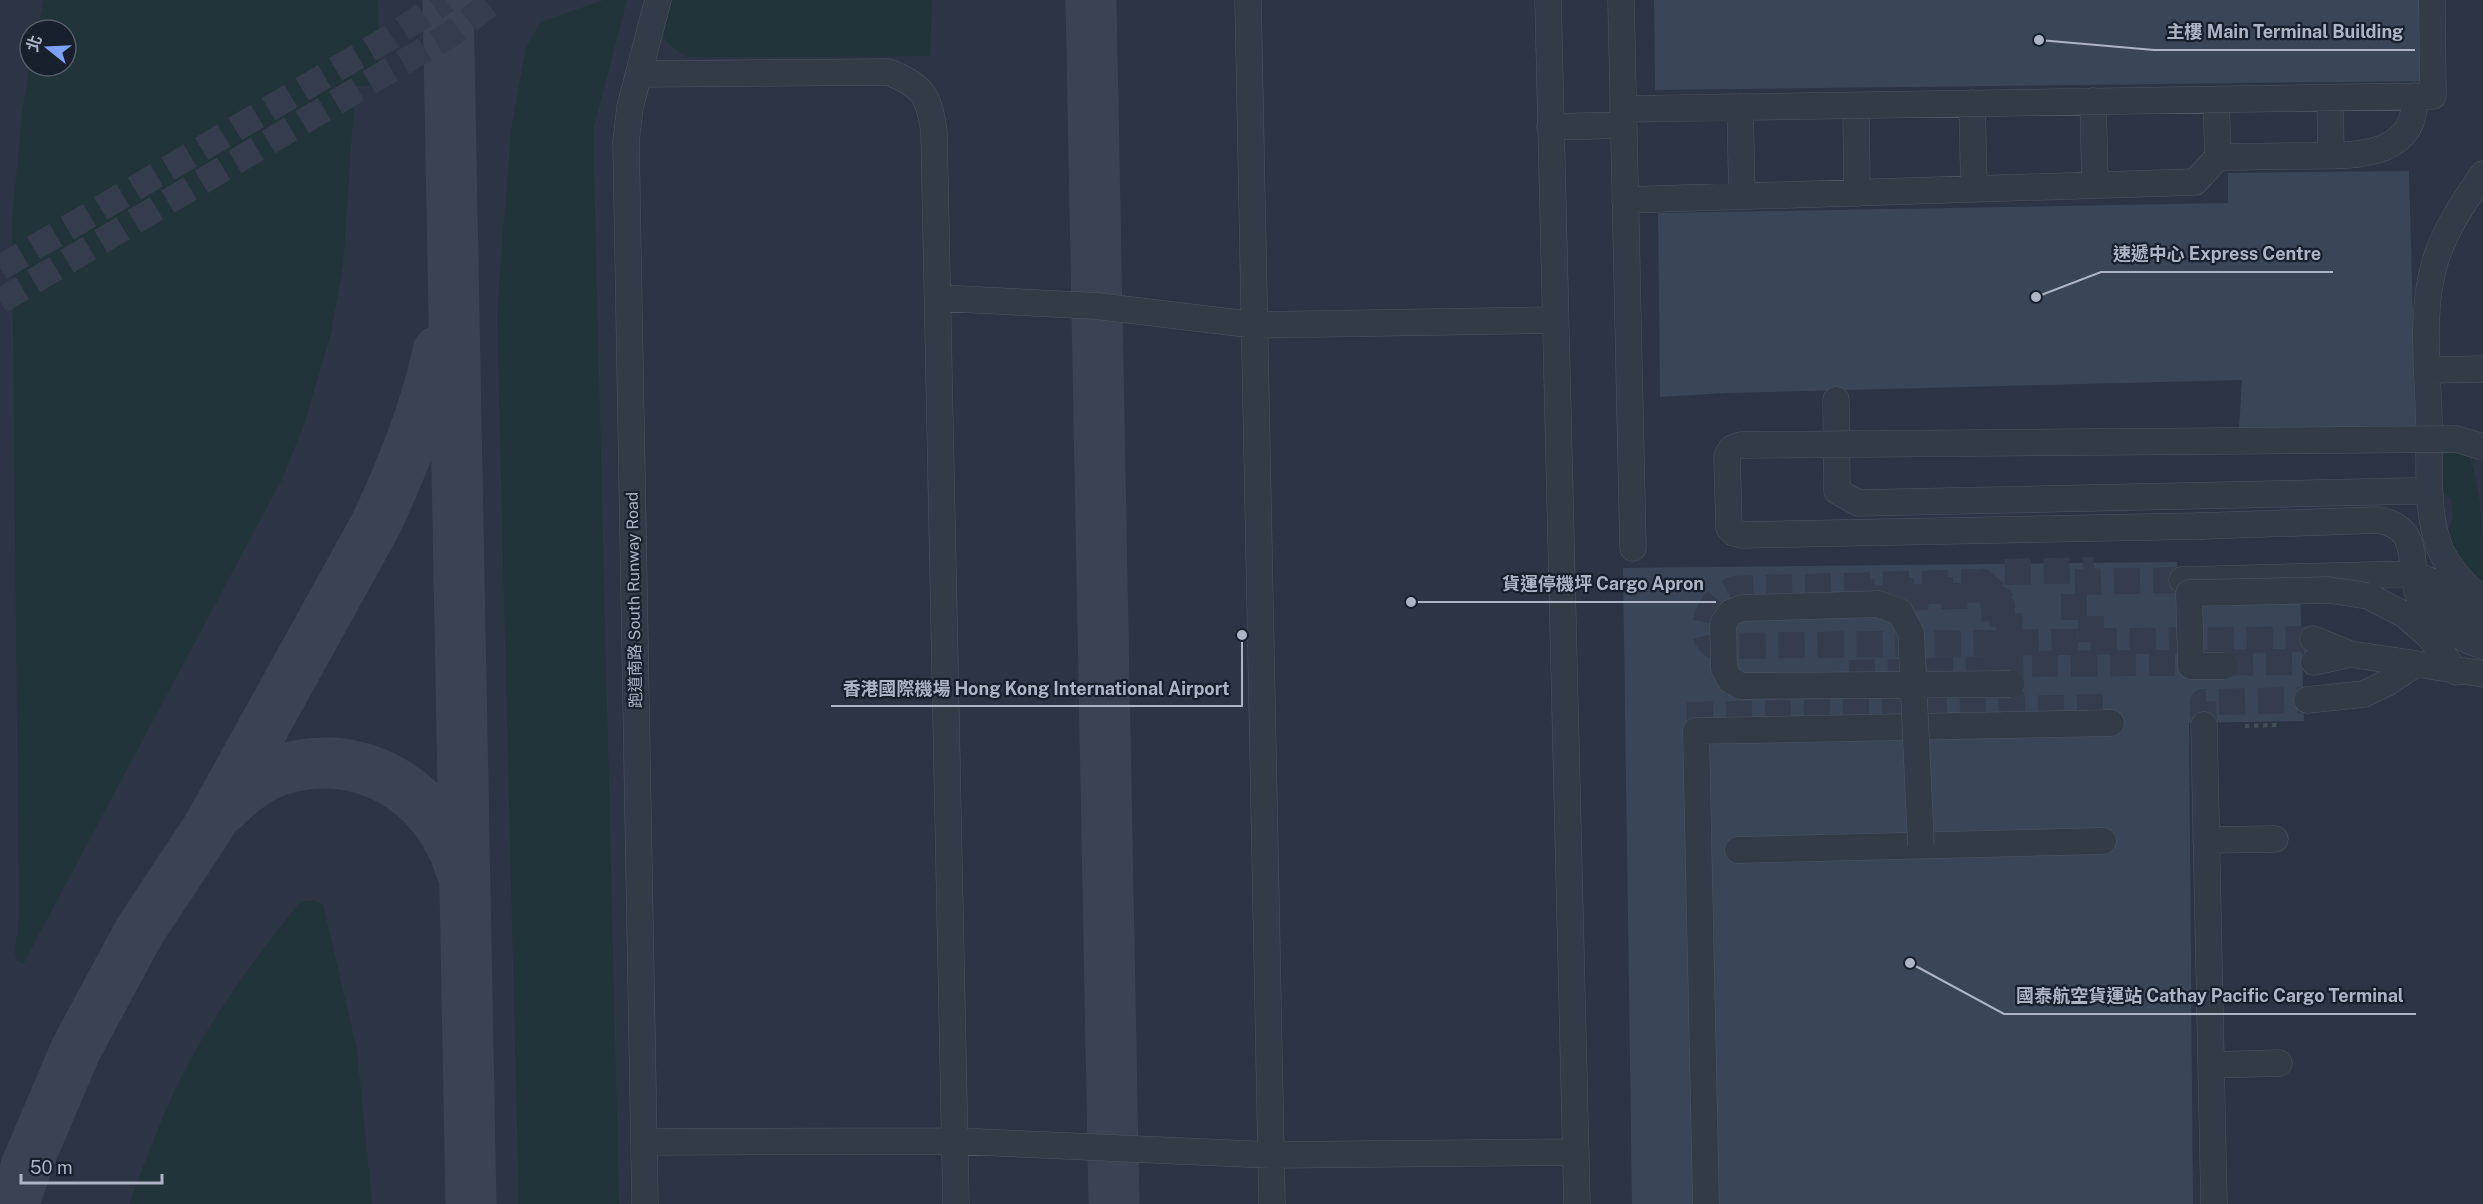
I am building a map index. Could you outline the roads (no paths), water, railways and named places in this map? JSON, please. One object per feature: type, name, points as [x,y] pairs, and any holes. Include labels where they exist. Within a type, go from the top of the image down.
[{"type":"lane","name":"跑道南路 South Runway Road","points":[[645,1204],[626,142],[630,107],[658,0]]},
{"type":"lane","points":[[1248,0],[1272,1204]]},
{"type":"lane","points":[[1548,0],[1577,1204]]},
{"type":"lane","points":[[1621,0],[1633,548]]},
{"type":"lane","points":[[1550,127],[1623,117],[1740,107],[2433,96],[2432,0]]},
{"type":"lane","points":[[639,74],[888,72],[906,79],[920,90],[931,107],[934,132],[938,298],[956,1204]]},
{"type":"lane","points":[[2218,157],[2367,154],[2394,143],[2410,127],[2415,108],[2415,96]]},
{"type":"lane","points":[[2330,98],[2331,155]]},
{"type":"lane","points":[[1625,200],[2195,182],[2218,157],[2216,100]]},
{"type":"lane","points":[[2093,102],[2095,185]]},
{"type":"lane","points":[[1972,104],[1974,189]]},
{"type":"lane","points":[[1856,106],[1857,193]]},
{"type":"lane","points":[[1740,107],[1742,196]]},
{"type":"lane","points":[[2483,174],[2454,217],[2435,262],[2428,295],[2430,493],[2437,542],[2451,569],[2465,587],[2483,601]]},
{"type":"lane","points":[[938,298],[1097,306],[1255,325],[1554,320]]},
{"type":"lane","points":[[2428,370],[2483,369]]},
{"type":"lane","points":[[1836,400],[1837,491],[1858,503],[2411,491],[2430,493]]},
{"type":"lane","points":[[2483,447],[2456,439],[1741,444],[1732,448],[1727,456],[1729,528],[1734,533],[1742,535],[2252,525],[2378,520],[2392,522],[2400,526],[2409,538],[2413,574],[2424,607],[2447,628],[2467,641],[2483,646]]},
{"type":"lane","points":[[2198,496],[2252,525]]},
{"type":"lane","points":[[2364,586],[2307,577],[2182,574],[2339,564],[2430,637],[2456,672]]},
{"type":"lane","points":[[2224,666],[2191,666],[2189,593],[2329,590],[2364,586],[2413,574],[2433,582],[2453,604],[2483,621]]},
{"type":"lane","points":[[1921,845],[1916,751],[1914,692],[1913,680],[1911,633],[1900,612],[1879,604],[1742,608],[1730,613],[1723,624],[1724,668],[1730,680],[1741,686],[1886,686],[1898,685],[1909,685],[1920,685],[2011,684]]},
{"type":"lane","points":[[2313,651],[2350,654],[2456,672],[2483,674]]},
{"type":"lane","points":[[2307,700],[2364,694],[2387,683],[2414,665]]},
{"type":"lane","points":[[1706,1204],[1696,731],[2111,723]]},
{"type":"lane","points":[[2204,725],[2214,1204]]},
{"type":"lane","points":[[2206,840],[2275,839]]},
{"type":"lane","points":[[1738,850],[2103,841]]},
{"type":"lane","points":[[2211,1065],[2279,1063]]},
{"type":"lane","points":[[644,1142],[954,1141],[1271,1155],[1576,1152]]},
{"type":"tunnel","points":[[0,268],[389,38],[446,0]]},
{"type":"tunnel","points":[[0,301],[451,34],[495,0]]},
{"type":"tunnel","points":[[1989,600],[1989,582],[1996,572],[2094,570]]},
{"type":"tunnel","points":[[2104,629],[2074,629],[2074,582],[2182,580]]},
{"type":"tunnel","points":[[1849,673],[1996,669],[1994,598],[1990,588],[1983,582],[1734,589],[1719,598],[1707,617],[1706,637],[1715,646],[1864,644],[1939,643],[2014,642],[2313,639]]},
{"type":"tunnel","points":[[1849,593],[1986,589],[1994,592],[2002,606],[2003,676],[1975,677]]},
{"type":"tunnel","points":[[1863,599],[1991,595],[2001,600],[2009,610],[2012,725]]},
{"type":"tunnel","points":[[1993,664],[2314,662]]},
{"type":"tunnel","points":[[2204,725],[2203,702],[2307,700]]},
{"type":"tunnel","points":[[1687,715],[2111,707]]},
{"type":"place","name":"主樓 Main Terminal Building","points":[[2039,40]]},
{"type":"place","name":"速遞中心 Express Centre","points":[[2036,297]]},
{"type":"place","name":"貨運停機坪 Cargo Apron","points":[[1411,602]]},
{"type":"place","name":"香港國際機場 Hong Kong International Airport","points":[[1242,635]]},
{"type":"place","name":"國泰航空貨運站 Cathay Pacific Cargo Terminal","points":[[1910,963]]}]
